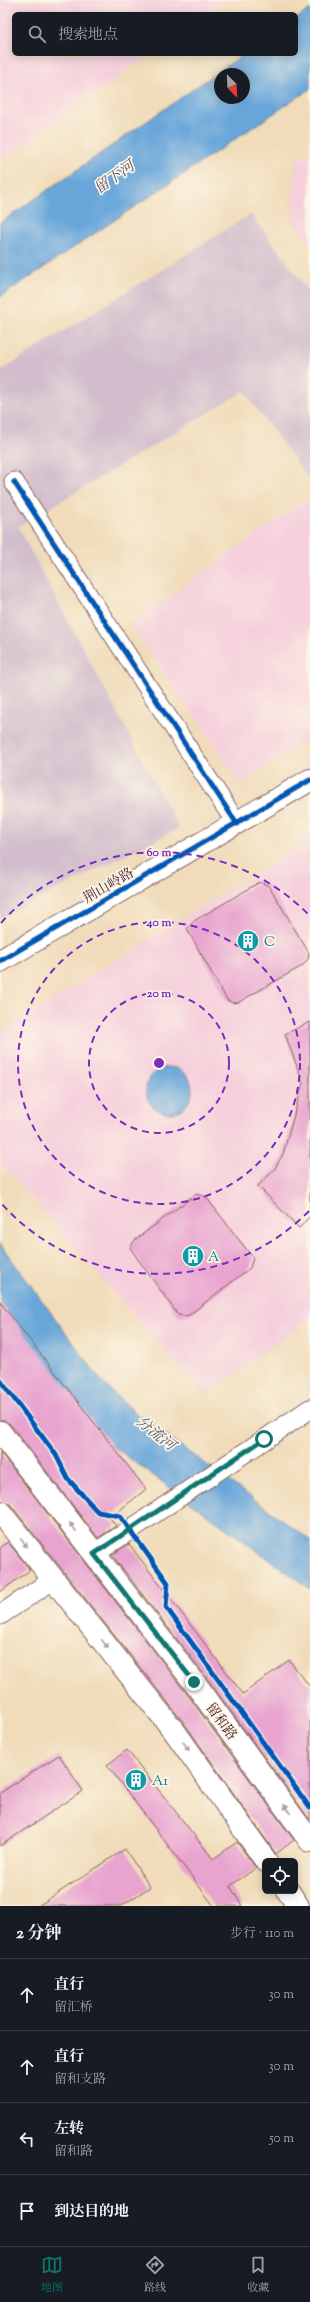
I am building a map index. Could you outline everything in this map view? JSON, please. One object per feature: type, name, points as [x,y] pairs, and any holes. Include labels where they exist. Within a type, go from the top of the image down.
[{"type":"main road","name":"荆山岭路","points":[[0,961],[310,780]]},
{"type":"main road","name":"留和路","points":[[0,1432],[194,1682],[310,1841]]},
{"type":"main road","points":[[0,1512],[175,1732],[264,1858]]},
{"type":"main road","points":[[290,1894],[298,1906]]},
{"type":"street","points":[[14,482],[237,824]]},
{"type":"street","points":[[94,1554],[310,1409]]},
{"type":"street","points":[[0,1616],[54,1579]]},
{"type":"shaded area","points":[[0,0],[227,0],[210,12],[12,12],[12,56],[148,56],[0,161]]},
{"type":"shaded area","points":[[310,152],[310,246],[293,222],[295,161]]},
{"type":"shaded area","points":[[251,214],[310,293],[310,481],[244,391],[18,527],[179,828],[0,918],[0,371]]},
{"type":"shaded area","points":[[310,497],[310,737],[241,783],[130,624]]},
{"type":"shaded area","points":[[310,840],[310,1318],[204,1396],[0,1162],[0,1032]]},
{"type":"water","name":"留下河","points":[[310,9],[310,89],[0,297],[0,223],[214,75],[214,104],[250,104],[250,68],[224,68],[241,56],[298,56],[298,18]]},
{"type":"water","points":[[169,1067],[182,1071],[188,1077],[192,1090],[188,1103],[182,1109],[169,1113],[156,1109],[150,1103],[146,1090],[150,1077],[156,1071]]},
{"type":"water","name":"分流河","points":[[0,1244],[103,1383],[137,1414],[310,1540],[310,1589],[89,1429],[0,1316]]},
{"type":"building","name":"C","points":[[260,882],[269,886],[309,953],[308,959],[302,966],[239,1002],[233,1003],[227,1000],[187,929],[194,921]]},
{"type":"building","points":[[310,1022],[310,1216],[299,1228],[258,1186],[274,1170],[283,1154],[303,1083],[285,1034]]},
{"type":"building","name":"A","points":[[196,1194],[206,1197],[253,1258],[250,1268],[189,1315],[184,1316],[178,1315],[130,1248],[135,1240]]},
{"type":"building","points":[[0,1302],[146,1489],[110,1518],[116,1526],[98,1538],[10,1424],[0,1420]]},
{"type":"building","points":[[0,1452],[184,1690],[294,1840],[276,1854],[185,1724],[10,1504],[0,1500]]},
{"type":"building","points":[[8,1542],[30,1570],[0,1592],[0,1547]]},
{"type":"building","points":[[129,1544],[243,1694],[289,1660],[310,1687],[310,1820],[204,1674],[112,1555]]},
{"type":"building","points":[[127,1750],[213,1859],[237,1842],[256,1868],[230,1886],[242,1906],[214,1906],[107,1765]]},
{"type":"building","points":[[59,1755],[83,1791],[0,1846],[0,1793]]},
{"type":"building","points":[[125,1849],[150,1887],[121,1906],[38,1906]]},
{"type":"cycle path","points":[[14,482],[237,824]]},
{"type":"cycle path","points":[[0,961],[310,780]]},
{"type":"cycle path","points":[[0,1380],[56,1455],[68,1479],[98,1512],[120,1516],[168,1583],[166,1607],[310,1808]]},
{"type":"place","name":"C","points":[[248,941]]},
{"type":"place","name":"A","points":[[193,1256]]},
{"type":"place","name":"A1","points":[[136,1780]]},
{"type":"route","points":[[194,1682],[94,1554],[264,1439]]}]
